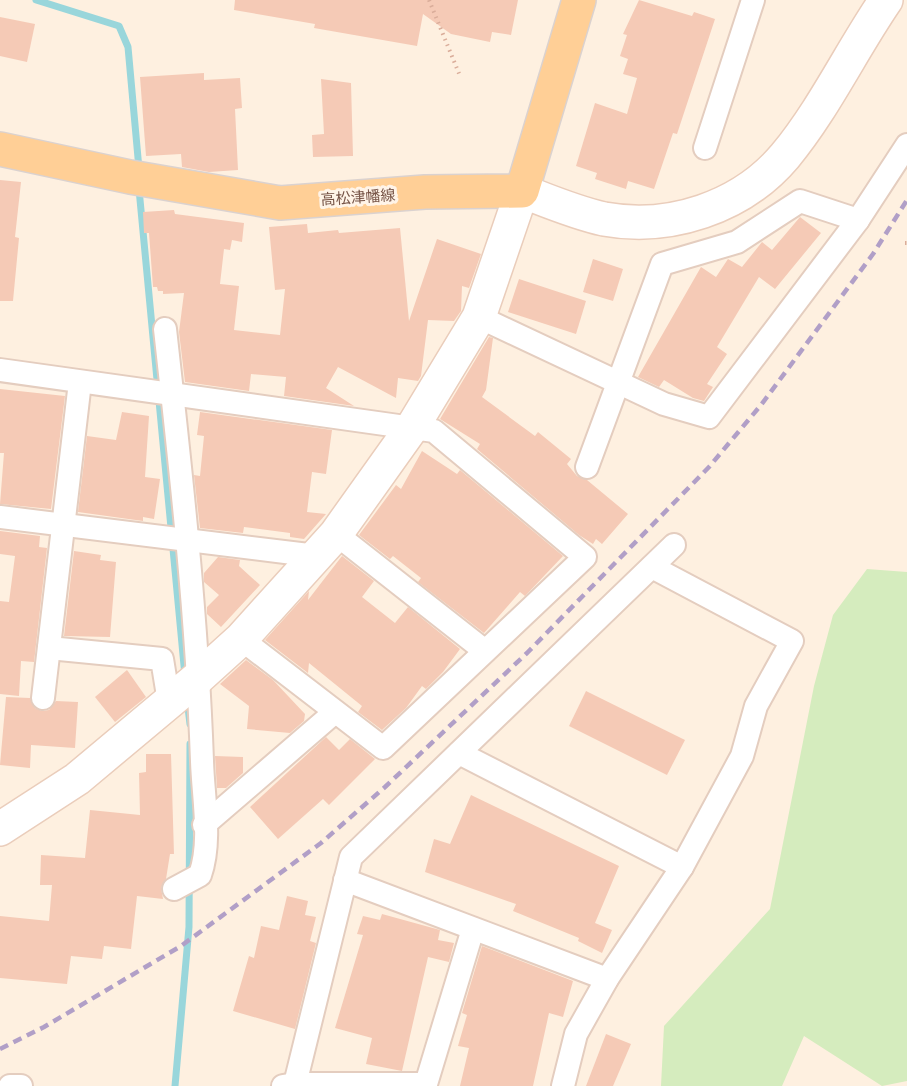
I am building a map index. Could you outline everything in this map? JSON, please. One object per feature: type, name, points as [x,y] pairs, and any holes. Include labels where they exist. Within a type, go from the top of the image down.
[{"type":"main road","points":[[522,191],[579,0]]},
{"type":"main road","name":"高松津幡線","points":[[0,148],[138,179],[280,203],[424,192],[522,191]]},
{"type":"street","points":[[705,147],[753,0]]},
{"type":"street","points":[[0,829],[77,779],[184,690],[241,639],[326,545],[413,426],[479,317],[522,191],[603,218],[625,221],[669,220],[702,212],[732,199],[760,180],[784,157],[886,0]]},
{"type":"street","points":[[479,317],[664,404],[709,417],[858,220],[907,145]]},
{"type":"street","points":[[587,466],[662,264],[737,242],[800,201],[858,220]]},
{"type":"street","points":[[165,329],[162,395],[176,538],[184,690],[204,825],[204,861],[184,884]]},
{"type":"street","points":[[0,370],[162,395],[413,426],[434,431],[585,557],[383,748],[241,639]]},
{"type":"street","points":[[43,698],[80,382]]},
{"type":"street","points":[[0,517],[176,538],[326,545],[485,651]]},
{"type":"street","points":[[473,929],[426,1084],[289,1085],[351,857],[674,545]]},
{"type":"street","points":[[563,1086],[576,1034],[607,979],[682,867],[742,756],[756,706],[792,641],[652,567]]},
{"type":"street","points":[[49,648],[162,659],[184,690]]},
{"type":"street","points":[[204,825],[335,712]]},
{"type":"street","points":[[459,753],[682,867]]},
{"type":"street","points":[[345,880],[607,979]]},
{"type":"street","points":[[10,1086],[21,1086]]},
{"type":"path","points":[[429,0],[460,76]]},
{"type":"green space","points":[[867,569],[907,572],[907,1081],[882,1086],[804,1036],[782,1086],[661,1086],[664,1026],[770,909],[814,686],[833,615]]},
{"type":"building","points":[[235,0],[518,0],[511,35],[492,32],[490,42],[451,34],[423,14],[417,46],[314,28],[315,24],[234,10]]},
{"type":"building","points":[[639,0],[692,16],[694,12],[715,19],[677,134],[673,133],[654,189],[628,181],[626,189],[595,179],[597,173],[576,166],[595,103],[627,114],[637,78],[623,74],[628,59],[620,56],[627,35],[623,34]]},
{"type":"building","points":[[0,17],[35,24],[27,62],[0,56]]},
{"type":"building","points":[[204,73],[204,80],[240,78],[242,108],[235,109],[238,170],[209,172],[182,167],[181,154],[146,156],[140,77]]},
{"type":"building","points":[[321,79],[351,83],[353,156],[313,157],[312,135],[324,134]]},
{"type":"building","points":[[0,180],[21,182],[15,237],[19,238],[13,301],[0,301]]},
{"type":"building","points":[[174,210],[175,214],[244,223],[242,242],[232,240],[230,250],[224,249],[220,284],[239,286],[234,330],[280,335],[285,289],[275,290],[269,227],[307,224],[308,233],[400,228],[409,321],[437,239],[481,254],[469,288],[462,286],[461,311],[454,321],[428,320],[421,376],[418,381],[398,378],[396,398],[338,367],[326,388],[354,406],[284,396],[286,377],[251,374],[249,391],[185,382],[179,332],[184,293],[163,294],[163,291],[158,291],[157,287],[153,287],[149,233],[144,233],[143,212]]},
{"type":"building","points":[[800,217],[821,233],[775,289],[759,277],[717,347],[727,354],[707,384],[713,387],[704,401],[693,398],[664,380],[659,387],[638,377],[701,267],[716,277],[728,259],[742,267],[762,242],[772,250]]},
{"type":"building","points":[[593,259],[623,269],[613,301],[583,292]]},
{"type":"building","points":[[519,279],[586,301],[576,334],[508,312]]},
{"type":"building","points":[[489,337],[493,338],[486,390],[482,397],[535,436],[538,432],[571,459],[567,464],[577,476],[587,480],[628,514],[602,544],[596,539],[593,544],[579,535],[477,449],[480,444],[440,419]]},
{"type":"building","points":[[0,389],[65,396],[51,509],[0,504],[4,453],[0,453]]},
{"type":"building","points":[[122,412],[149,416],[145,477],[160,479],[154,519],[143,517],[143,521],[78,512],[87,436],[116,440]]},
{"type":"building","points":[[200,412],[332,430],[326,474],[312,472],[307,512],[326,514],[304,539],[290,537],[290,533],[244,527],[243,533],[200,528],[194,475],[200,476],[204,436],[197,435]]},
{"type":"building","points":[[422,451],[457,474],[460,470],[563,556],[525,596],[520,592],[484,633],[418,582],[421,578],[393,556],[390,559],[359,535],[396,485],[401,489]]},
{"type":"building","points":[[0,531],[40,536],[39,547],[47,548],[34,662],[21,661],[19,696],[0,694],[0,601],[9,602],[15,556],[0,554]]},
{"type":"building","points":[[74,551],[101,555],[100,560],[116,562],[110,637],[64,636]]},
{"type":"building","points":[[342,556],[374,581],[362,597],[395,623],[408,607],[460,649],[443,672],[426,689],[422,686],[406,708],[382,730],[358,712],[362,706],[309,663],[308,673],[265,640],[309,591],[308,600]]},
{"type":"building","points":[[218,557],[240,560],[239,566],[260,585],[221,627],[207,614],[207,607],[219,595],[204,582],[204,573]]},
{"type":"building","points":[[246,660],[273,680],[305,714],[304,721],[290,733],[247,729],[249,706],[220,684]]},
{"type":"building","points":[[127,670],[146,697],[115,722],[95,697]]},
{"type":"building","points":[[586,691],[685,740],[667,775],[569,726]]},
{"type":"building","points":[[6,697],[30,698],[35,708],[42,711],[49,710],[56,701],[78,702],[75,748],[31,745],[30,768],[0,765]]},
{"type":"building","points":[[326,737],[339,750],[350,739],[375,759],[329,805],[323,799],[278,839],[250,807]]},
{"type":"building","points":[[146,754],[171,754],[174,854],[170,854],[166,879],[161,888],[163,899],[137,896],[131,949],[104,946],[102,959],[71,956],[67,984],[0,978],[0,916],[49,921],[52,885],[40,885],[41,855],[85,858],[90,810],[140,815],[139,773],[146,772]]},
{"type":"building","points":[[215,756],[243,757],[243,773],[226,788],[217,788]]},
{"type":"building","points":[[471,795],[619,866],[595,923],[612,930],[602,953],[578,941],[579,938],[513,911],[516,904],[425,872],[434,839],[450,844]]},
{"type":"building","points":[[287,896],[308,901],[305,915],[316,917],[310,941],[316,943],[295,1029],[233,1011],[249,956],[254,958],[261,926],[279,930]]},
{"type":"building","points":[[382,914],[440,930],[438,940],[454,943],[449,962],[428,957],[402,1071],[366,1064],[372,1038],[335,1028],[363,935],[357,934],[363,916],[380,920]]},
{"type":"building","points":[[482,946],[573,981],[563,1017],[549,1013],[533,1086],[460,1086],[469,1048],[458,1046],[467,1015],[462,1013]]},
{"type":"building","points":[[606,1034],[631,1044],[613,1086],[586,1086]]},
{"type":"waterway","points":[[36,0],[119,26],[128,47],[139,169]]},
{"type":"waterway","points":[[139,189],[185,676]]},
{"type":"waterway","points":[[187,699],[190,724]]},
{"type":"waterway","points":[[175,1086],[189,927],[190,744]]},
{"type":"railway","points":[[0,1049],[44,1027],[181,946],[321,843],[385,787],[527,653],[709,467],[761,405],[873,254],[907,200]]}]
